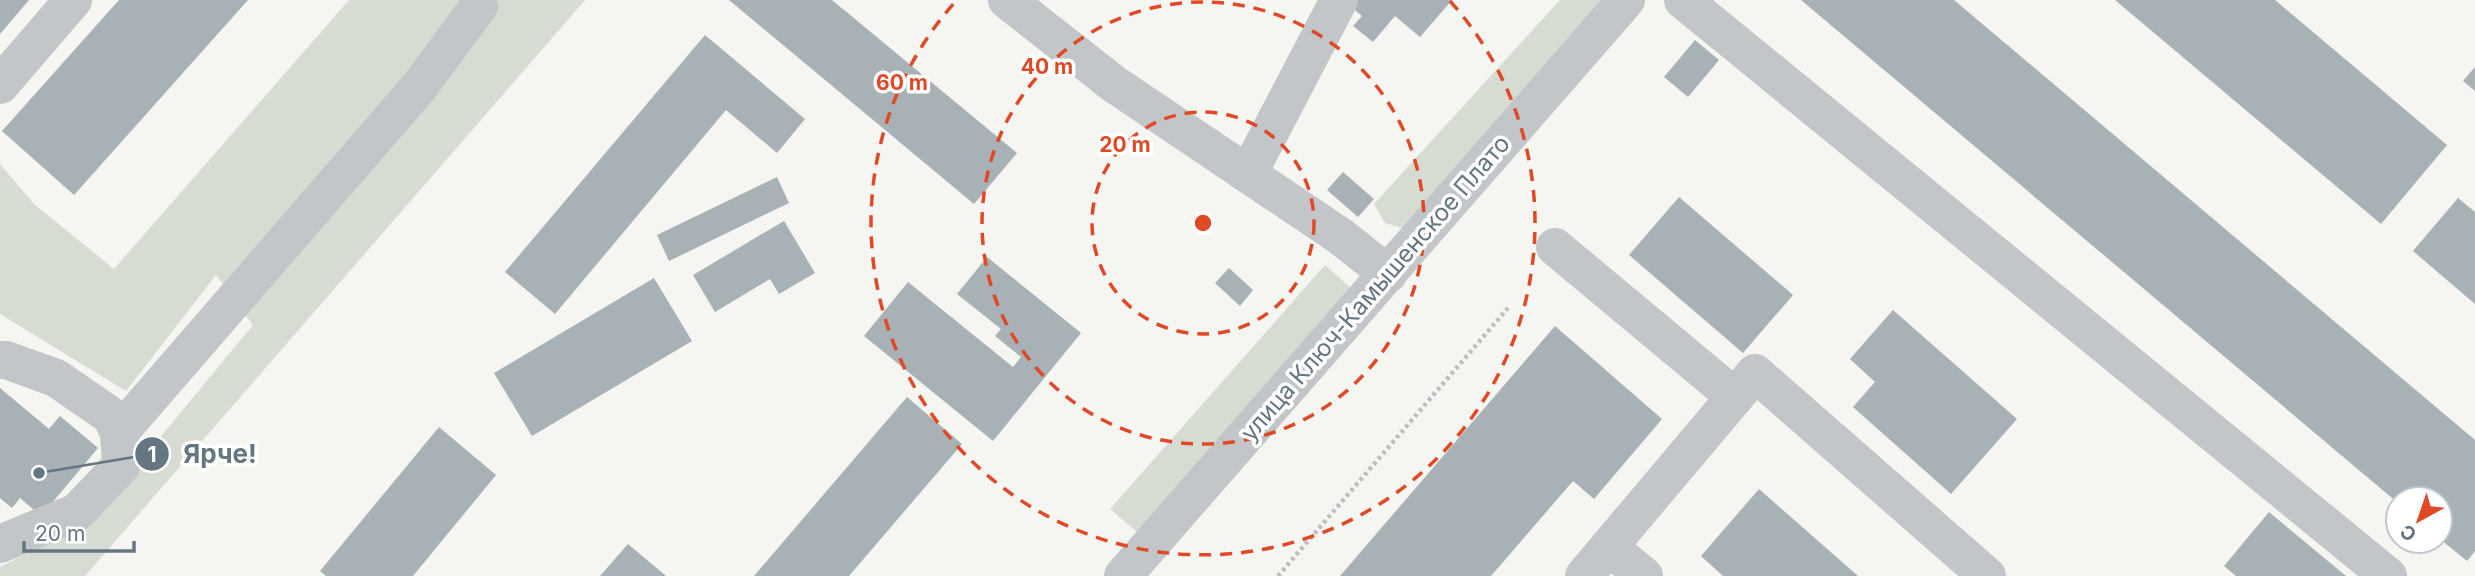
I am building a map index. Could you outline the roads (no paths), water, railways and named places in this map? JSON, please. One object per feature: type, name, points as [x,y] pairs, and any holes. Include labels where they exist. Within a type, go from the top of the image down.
[{"type":"street","points":[[0,85],[73,0]]},
{"type":"street","points":[[1007,0],[1114,84],[1340,236],[1388,274]]},
{"type":"street","points":[[1248,174],[1339,0]]},
{"type":"street","name":"улица Ключ-Камышенское Плато","points":[[1123,576],[1626,0]]},
{"type":"street","points":[[1683,0],[2388,576]]},
{"type":"street","points":[[119,433],[419,87],[479,6]]},
{"type":"street","points":[[1555,247],[1735,397]]},
{"type":"street","points":[[0,360],[56,378],[111,416],[119,433],[121,466],[77,512],[0,544]]},
{"type":"street","points":[[1584,576],[1755,373],[1987,576]]},
{"type":"street","points":[[1609,547],[1644,576]]},
{"type":"place","name":"Ярче!","points":[[39,473]]}]
